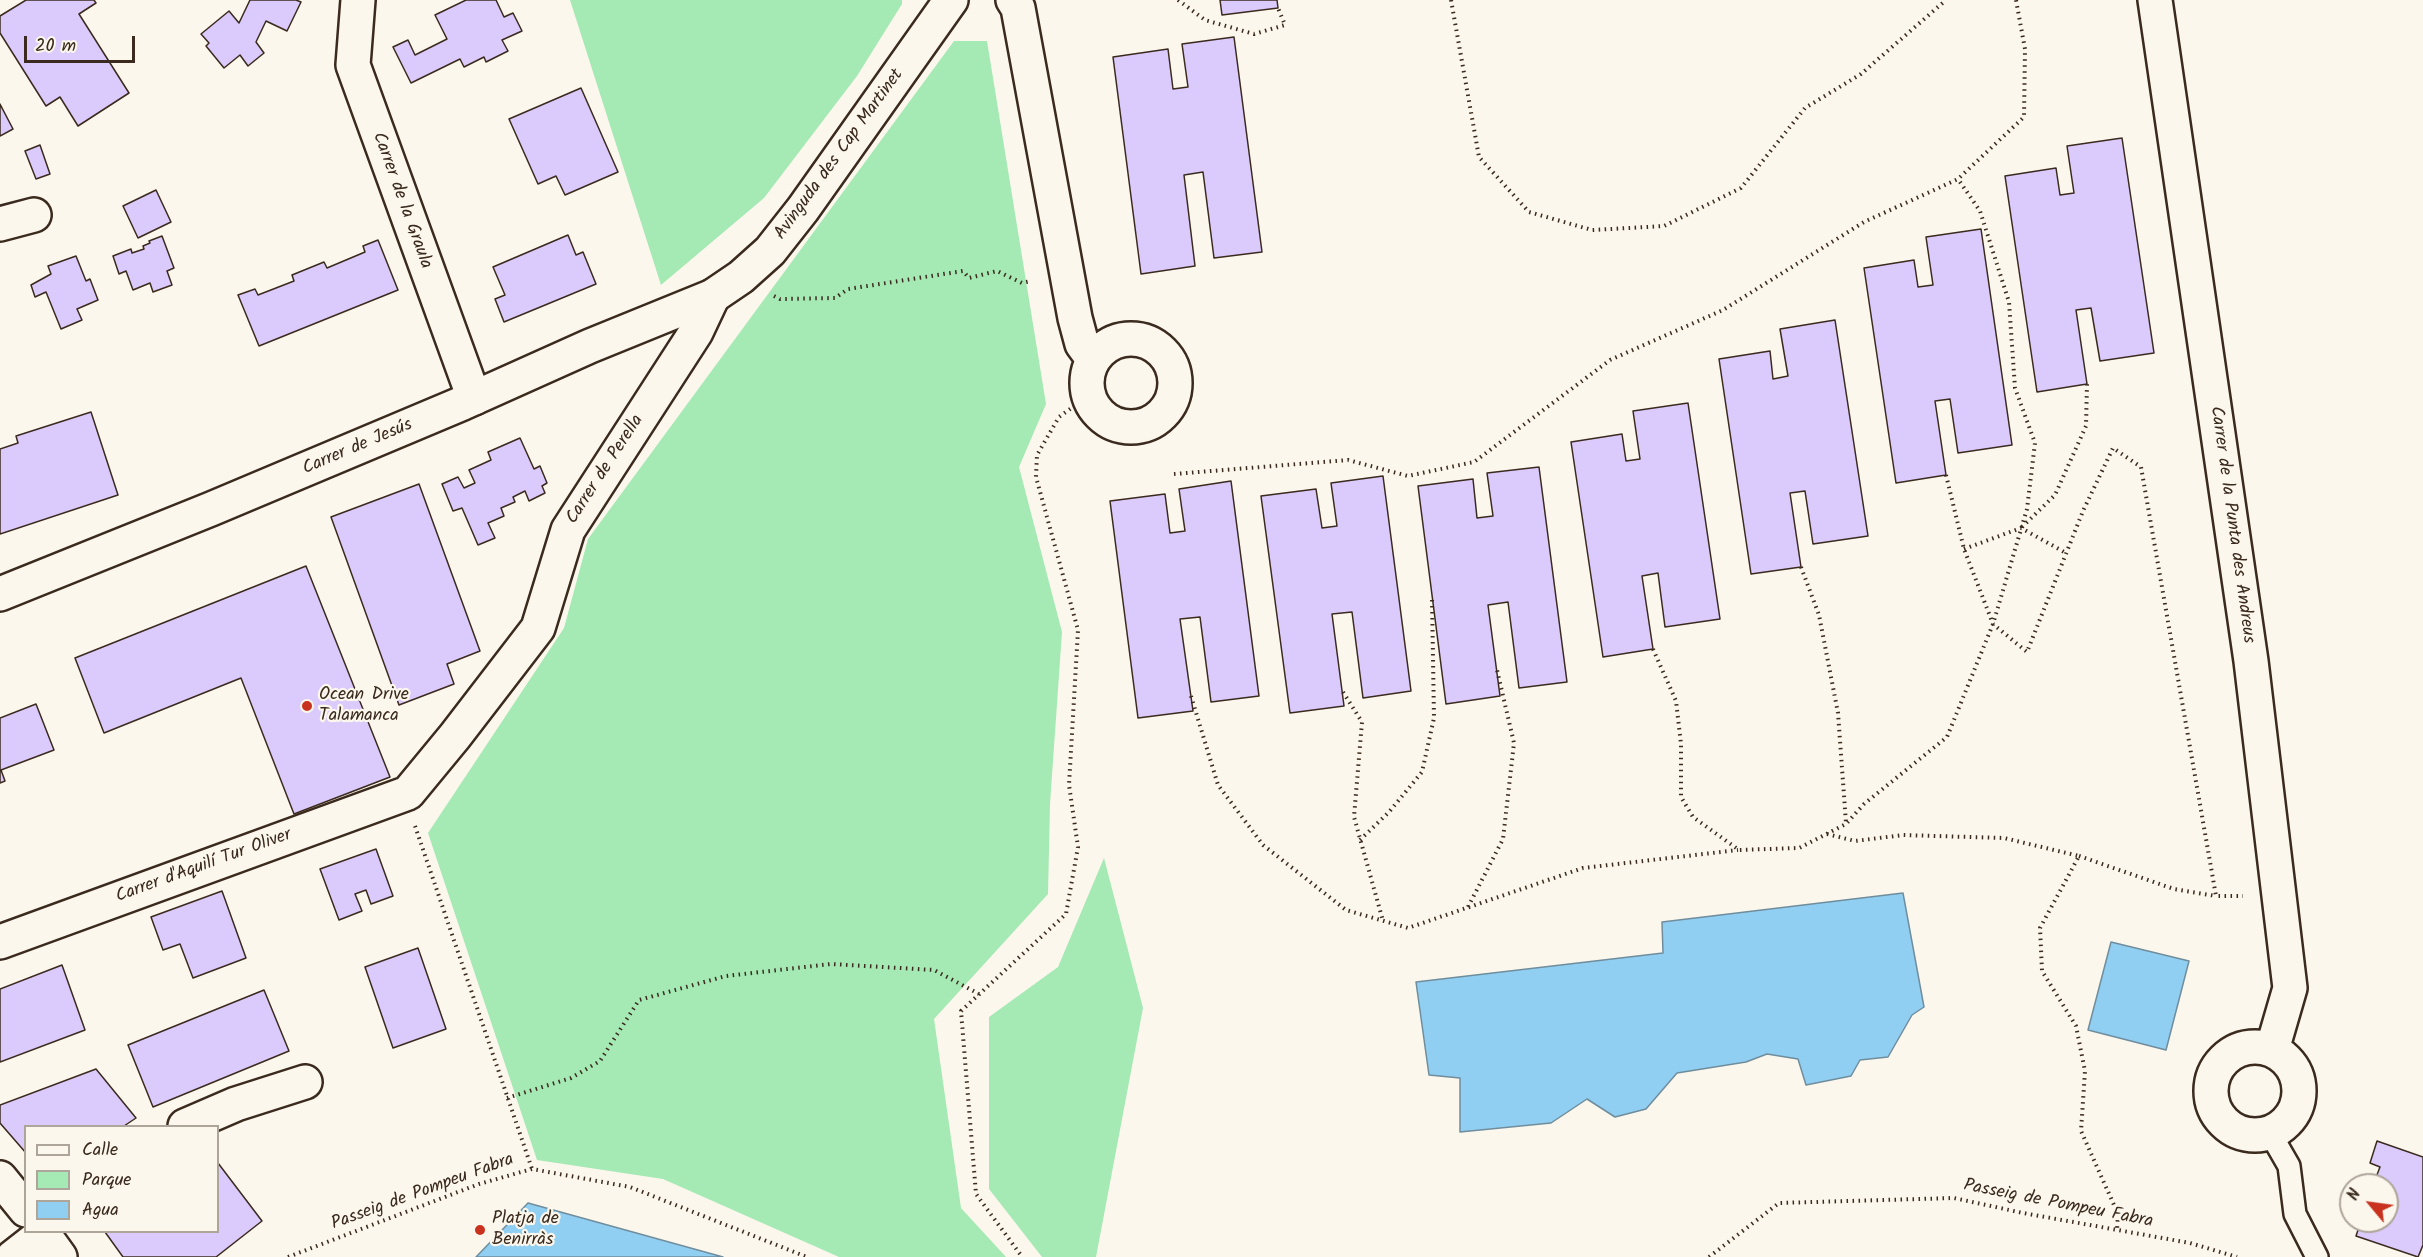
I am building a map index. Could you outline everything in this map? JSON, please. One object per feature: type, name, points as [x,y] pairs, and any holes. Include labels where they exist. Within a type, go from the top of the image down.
[{"type":"street","name":"Carrer de la Graula","points":[[358,0],[353,65],[474,398]]},
{"type":"street","name":"Avinguda des Cap Martinet","points":[[726,288],[770,251],[803,209],[951,0]]},
{"type":"street","points":[[1013,0],[1018,8],[1075,318],[1082,344],[1093,359]]},
{"type":"street","name":"Carrer de la Punta des Andreus","points":[[2155,0],[2251,661],[2290,988],[2272,1050]]},
{"type":"street","points":[[0,224],[34,215]]},
{"type":"street","name":"Carrer de Jesús","points":[[0,594],[211,509],[726,288]]},
{"type":"street","name":"Carrer de Perella","points":[[408,793],[538,628],[568,530],[726,288]]},
{"type":"street","points":[[1131,338],[1146,341],[1159,348],[1169,360],[1174,374],[1175,389],[1170,403],[1161,416],[1149,424],[1134,428],[1119,426],[1106,420],[1095,410],[1088,396],[1086,383],[1093,359],[1103,348],[1116,340],[1131,338]]},
{"type":"street","name":"Carrer d'Aquilí Tur Oliver","points":[[0,942],[408,793]]},
{"type":"street","points":[[2251,1048],[2272,1050],[2284,1058],[2294,1070],[2299,1084],[2299,1100],[2293,1114],[2283,1126],[2270,1133],[2255,1136],[2240,1133],[2228,1126],[2218,1115],[2211,1089],[2214,1075],[2221,1063],[2231,1054],[2251,1048]]},
{"type":"street","points":[[187,1125],[236,1104],[305,1082]]},
{"type":"street","points":[[0,1178],[24,1209]]},
{"type":"street","points":[[13,1257],[43,1233]]},
{"type":"lane","points":[[2270,1133],[2289,1166],[2295,1214],[2317,1257]]},
{"type":"path","points":[[1178,0],[1205,20],[1254,34],[1285,25],[1278,8]]},
{"type":"path","points":[[1450,0],[1479,157],[1529,212],[1592,230],[1664,226],[1741,188],[1805,108],[1862,75],[1946,0]]},
{"type":"path","points":[[1174,474],[1348,459],[1408,476],[1474,462],[1610,360],[1723,310],[1864,222],[1958,179],[2024,117],[2025,49],[2016,0]]},
{"type":"path","points":[[1191,696],[1218,785],[1263,845],[1346,910],[1408,928],[1583,868],[1738,850],[1800,848],[1846,824],[1864,804],[1947,737],[1993,624],[2027,508],[2035,443],[2015,388],[2009,302],[1980,211],[1958,179]]},
{"type":"path","points":[[726,288],[780,299],[835,298],[848,289],[963,272],[969,278],[997,271],[1022,283],[1067,275]]},
{"type":"path","points":[[1964,549],[2021,528],[2055,495],[2086,426],[2087,384]]},
{"type":"path","points":[[1020,1254],[976,1194],[961,1011],[1066,914],[1078,847],[1069,785],[1078,630],[1036,477],[1037,455],[1059,417],[1088,396]]},
{"type":"path","points":[[1946,476],[1964,549],[1993,624],[2027,652],[2083,511],[2113,448],[2141,467],[2216,896]]},
{"type":"path","points":[[2021,528],[2066,553]]},
{"type":"path","points":[[1801,567],[1819,615],[1838,713],[1846,824]]},
{"type":"path","points":[[1360,840],[1389,812],[1422,772],[1434,718],[1432,598]]},
{"type":"path","points":[[1653,650],[1676,701],[1681,744],[1681,797],[1693,817],[1738,850]]},
{"type":"path","points":[[1468,907],[1503,839],[1506,817],[1514,743],[1497,670]]},
{"type":"path","points":[[1342,692],[1362,722],[1354,817],[1383,921]]},
{"type":"path","points":[[408,793],[416,830],[532,1169]]},
{"type":"path","points":[[1827,834],[1855,841],[1903,835],[2004,838],[2079,856],[2174,889],[2216,896],[2279,896]]},
{"type":"path","points":[[2079,856],[2040,928],[2042,971],[2076,1026],[2085,1071],[2081,1131],[2118,1214],[2117,1230]]},
{"type":"path","points":[[507,1098],[571,1078],[600,1061],[639,1000],[726,976],[831,964],[934,970],[979,994]]},
{"type":"path","name":"Passeig de Pompeu Fabra","points":[[288,1257],[479,1184],[532,1169],[630,1187],[807,1257]]},
{"type":"path","name":"Passeig de Pompeu Fabra","points":[[1709,1257],[1779,1203],[1954,1198],[2023,1214],[2190,1243],[2237,1257]]},
{"type":"green space","points":[[570,0],[902,0],[902,4],[857,76],[764,198],[661,285]]},
{"type":"green space","points":[[954,41],[987,41],[1046,404],[1019,467],[1062,632],[1050,804],[1048,894],[934,1019],[961,1208],[1006,1257],[839,1257],[663,1179],[537,1160],[428,833],[564,628],[588,539]]},
{"type":"green space","points":[[1104,858],[1143,1008],[1096,1257],[1042,1257],[989,1189],[989,1017],[1058,967]]},
{"type":"water","points":[[1903,893],[1924,1007],[1912,1015],[1888,1057],[1860,1060],[1851,1076],[1806,1085],[1798,1059],[1767,1054],[1746,1062],[1677,1073],[1646,1109],[1615,1117],[1587,1099],[1551,1123],[1460,1132],[1460,1078],[1429,1075],[1416,982],[1663,953],[1662,922]]},
{"type":"water","points":[[2111,942],[2189,961],[2166,1050],[2088,1030]]},
{"type":"water","points":[[528,1203],[723,1257],[476,1257]]},
{"type":"building","points":[[26,0],[94,0],[96,3],[79,14],[129,93],[78,126],[60,97],[46,106],[0,33],[0,16]]},
{"type":"building","points":[[250,0],[296,0],[301,2],[287,31],[266,21],[256,42],[264,53],[248,66],[240,55],[224,68],[206,46],[209,43],[201,34],[229,11],[239,23]]},
{"type":"building","points":[[466,0],[496,0],[504,17],[513,13],[522,31],[502,40],[508,51],[486,62],[484,57],[464,67],[460,59],[411,83],[393,47],[408,40],[415,55],[447,39],[435,15]]},
{"type":"building","points":[[1220,0],[1277,0],[1278,8],[1222,15]]},
{"type":"building","points":[[1234,37],[1262,252],[1214,258],[1203,172],[1184,175],[1195,266],[1141,274],[1113,57],[1168,49],[1173,89],[1188,87],[1182,44]]},
{"type":"building","points":[[581,88],[618,172],[565,195],[556,176],[538,184],[509,119]]},
{"type":"building","points":[[0,104],[13,129],[0,136]]},
{"type":"building","points":[[2122,138],[2154,353],[2100,361],[2091,308],[2076,310],[2087,384],[2037,392],[2005,176],[2056,168],[2060,195],[2074,193],[2067,146]]},
{"type":"building","points":[[40,145],[50,174],[36,179],[25,151]]},
{"type":"building","points":[[156,190],[171,222],[138,238],[123,206]]},
{"type":"building","points":[[1981,229],[2012,445],[1958,453],[1950,399],[1935,401],[1946,475],[1896,483],[1864,268],[1914,260],[1918,287],[1933,285],[1926,237]]},
{"type":"building","points":[[568,235],[576,255],[583,252],[596,284],[504,322],[495,299],[505,295],[493,267]]},
{"type":"building","points":[[162,236],[174,268],[167,271],[172,285],[153,292],[150,283],[133,290],[126,271],[119,274],[113,256],[131,249],[132,253],[144,249],[143,246],[150,243],[149,241]]},
{"type":"building","points":[[378,240],[398,290],[259,346],[238,295],[255,289],[258,295],[294,281],[292,275],[324,262],[327,268],[365,252],[363,246]]},
{"type":"building","points":[[76,256],[86,281],[90,279],[98,300],[77,309],[82,320],[61,329],[46,292],[35,297],[31,285],[51,274],[48,266]]},
{"type":"building","points":[[1835,320],[1868,536],[1813,544],[1805,491],[1790,493],[1801,567],[1751,574],[1719,359],[1770,351],[1773,379],[1788,376],[1780,329]]},
{"type":"building","points":[[1688,403],[1720,619],[1665,627],[1658,573],[1642,576],[1653,649],[1603,657],[1571,442],[1622,434],[1626,461],[1640,459],[1633,411]]},
{"type":"building","points":[[91,412],[118,495],[0,534],[0,449],[18,443],[16,436]]},
{"type":"building","points":[[520,438],[534,469],[540,466],[547,483],[542,486],[545,493],[529,501],[525,491],[513,497],[515,502],[501,508],[504,516],[488,523],[495,538],[478,545],[462,508],[453,511],[442,484],[458,477],[464,488],[475,483],[469,470],[491,460],[488,452]]},
{"type":"building","points":[[1539,467],[1567,682],[1519,688],[1508,602],[1488,605],[1500,696],[1446,704],[1418,486],[1473,479],[1477,518],[1493,516],[1487,473]]},
{"type":"building","points":[[1383,476],[1411,691],[1363,698],[1352,612],[1332,614],[1344,706],[1290,713],[1261,496],[1316,489],[1322,528],[1337,526],[1331,483]]},
{"type":"building","points":[[1231,481],[1259,696],[1211,702],[1200,617],[1180,619],[1193,711],[1138,718],[1110,501],[1165,494],[1170,533],[1185,531],[1179,489]]},
{"type":"building","points":[[419,484],[480,651],[447,664],[454,684],[399,705],[331,517]]},
{"type":"building","name":"Ocean Drive Talamanca","points":[[306,566],[390,777],[294,814],[241,678],[104,733],[75,658]]},
{"type":"building","points":[[36,704],[54,750],[1,770],[5,781],[0,783],[0,718]]},
{"type":"building","points":[[376,849],[393,896],[371,904],[366,890],[355,894],[362,911],[339,920],[320,869]]},
{"type":"building","points":[[222,891],[246,958],[193,978],[180,944],[163,950],[151,917]]},
{"type":"building","points":[[418,948],[446,1029],[393,1048],[365,967]]},
{"type":"building","points":[[62,965],[85,1030],[0,1062],[0,989]]},
{"type":"building","points":[[264,990],[289,1051],[153,1107],[128,1045]]},
{"type":"building","points":[[96,1069],[136,1118],[126,1125],[24,1125],[24,1151],[0,1123],[0,1105]]},
{"type":"building","points":[[2377,1141],[2423,1157],[2423,1245],[2418,1257],[2356,1236],[2357,1233],[2399,1233],[2399,1173],[2378,1173],[2380,1167],[2370,1163]]},
{"type":"building","points":[[219,1164],[262,1221],[216,1257],[123,1257],[106,1233],[219,1233]]},
{"type":"place","name":"Ocean Drive Talamanca","points":[[307,706]]},
{"type":"place","name":"Platja de Benirràs","points":[[480,1230]]}]
